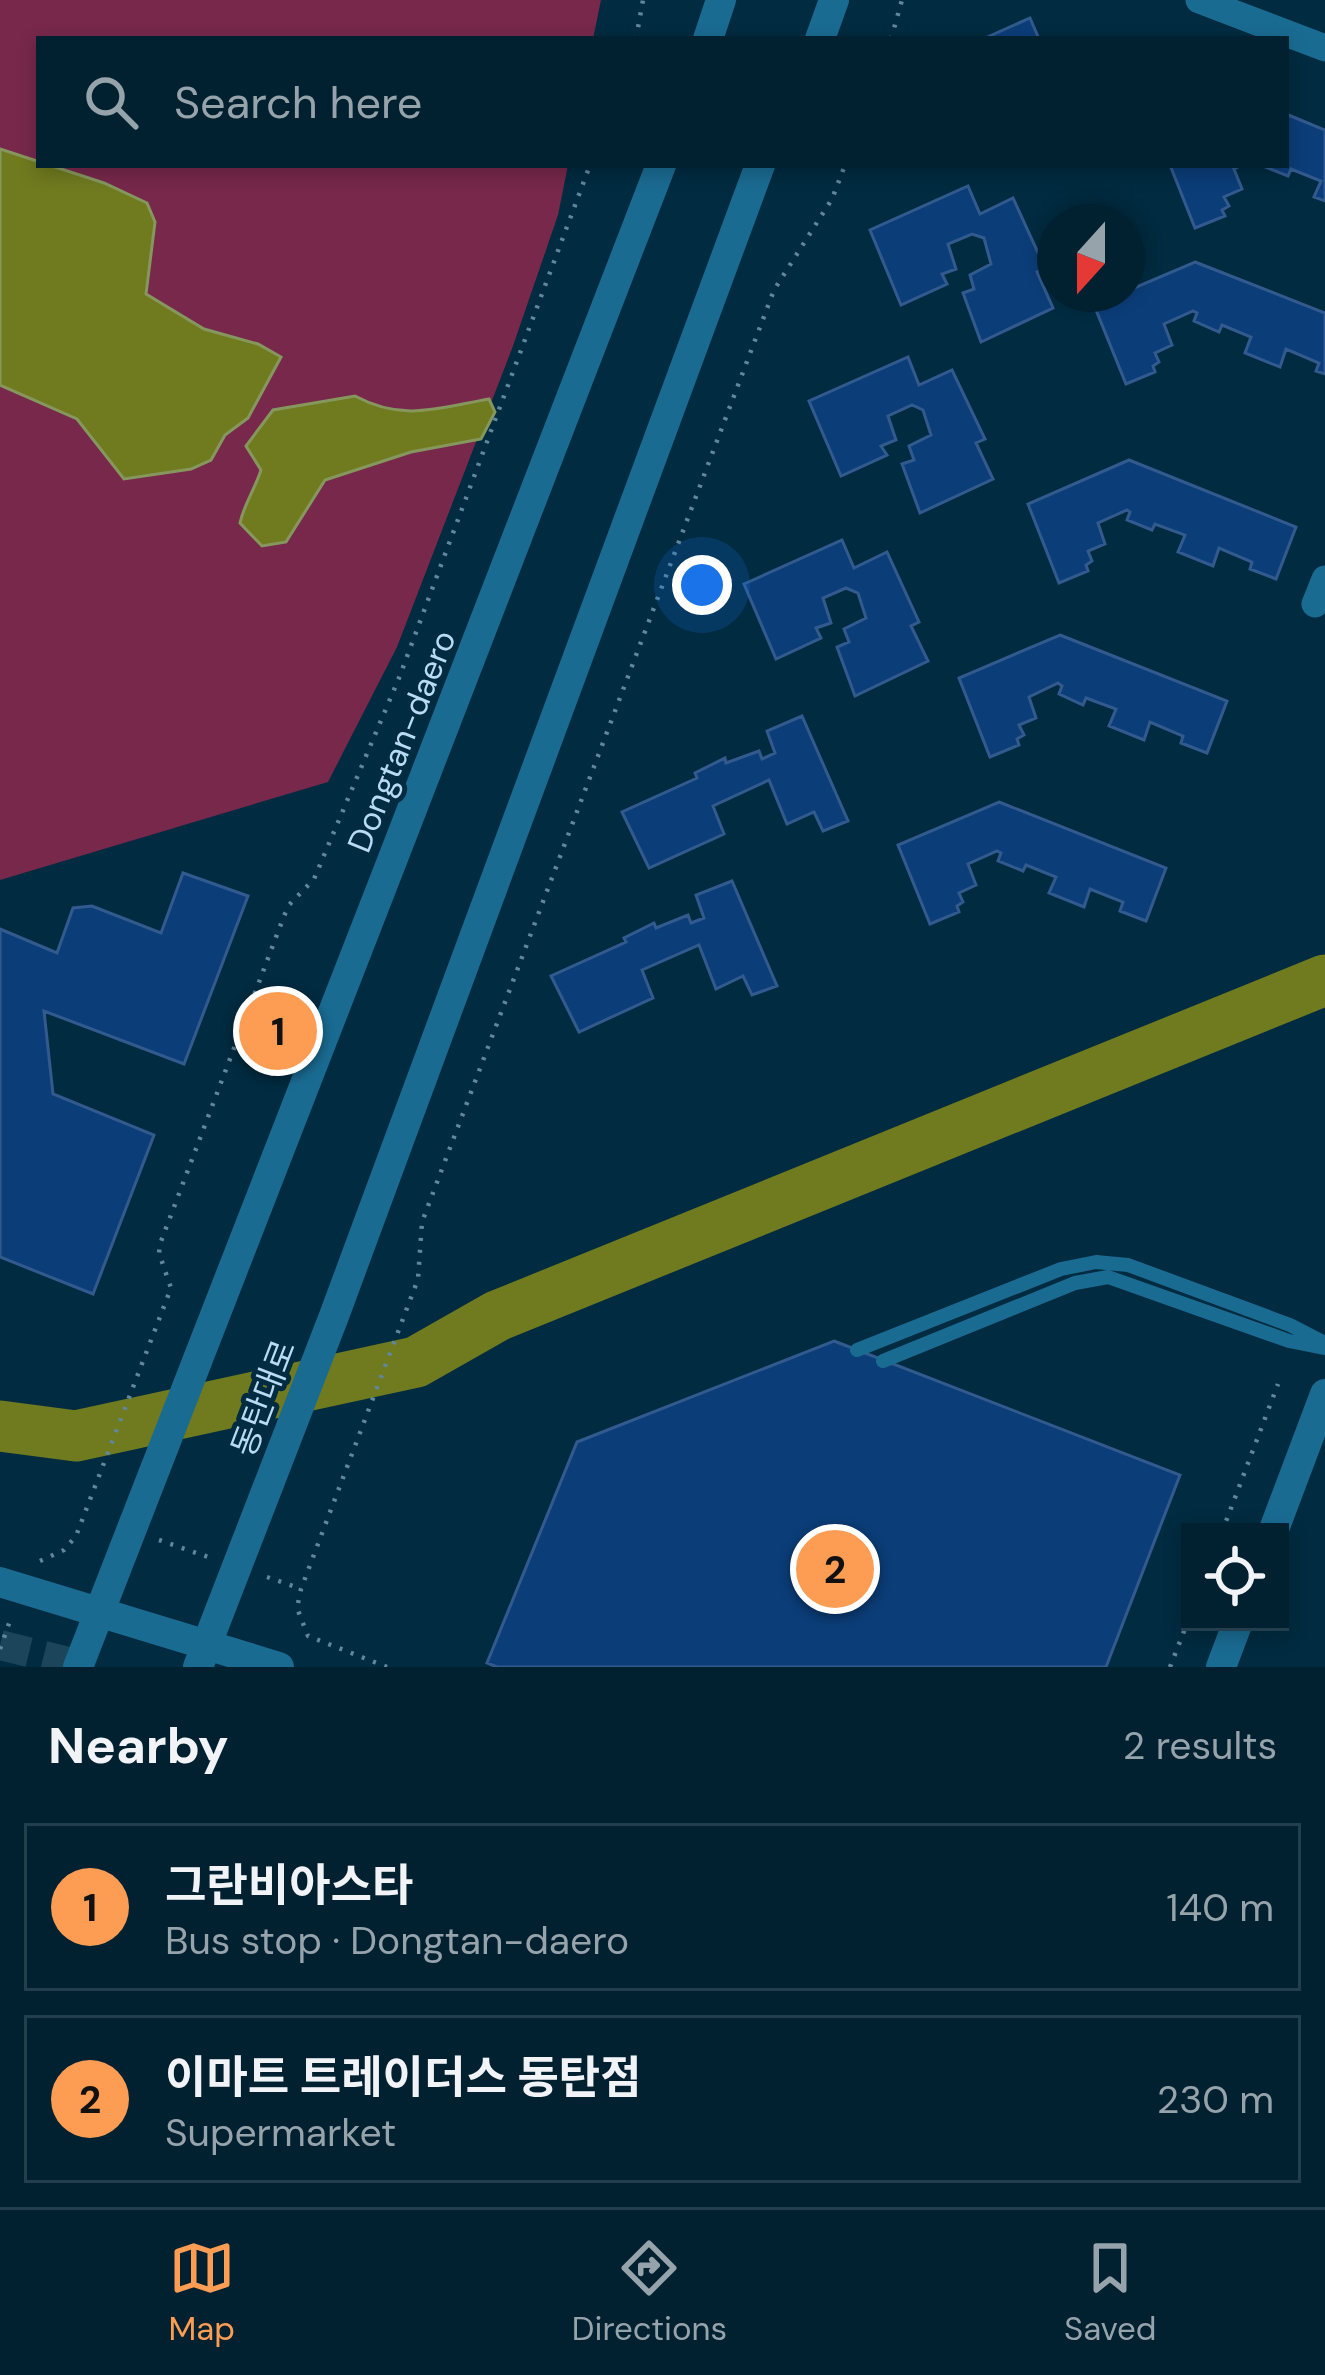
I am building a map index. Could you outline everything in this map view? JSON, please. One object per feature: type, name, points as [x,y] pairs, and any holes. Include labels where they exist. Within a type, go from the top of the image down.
[{"type":"main road","points":[[709,36],[721,0]]},
{"type":"main road","points":[[821,36],[834,0]]},
{"type":"main road","name":"Dongtan-daero","points":[[134,1522],[506,576],[660,168]]},
{"type":"main road","name":"동탄대로","points":[[237,1567],[759,168]]},
{"type":"main road","points":[[1276,1523],[1325,1394]]},
{"type":"main road","points":[[78,1667],[134,1522]]},
{"type":"main road","points":[[203,1655],[237,1567]]},
{"type":"main road","points":[[17,1578],[203,1655],[279,1667]]},
{"type":"main road","points":[[1221,1667],[1235,1631]]},
{"type":"street","points":[[1199,0],[1325,47]]},
{"type":"lane","points":[[856,1351],[1061,1269],[1096,1262],[1128,1264],[1290,1325],[1325,1345]]},
{"type":"lane","points":[[883,1360],[1076,1283],[1108,1277],[1289,1341],[1325,1345]]},
{"type":"path","points":[[637,36],[643,0]]},
{"type":"path","points":[[892,36],[902,0]]},
{"type":"path","points":[[17,1578],[64,1550],[86,1514],[171,1288],[159,1252],[168,1222],[284,916],[314,879],[399,677],[589,168]]},
{"type":"path","points":[[387,1667],[308,1636],[297,1608],[301,1589],[418,1279],[422,1222],[774,290],[832,199],[844,168]]},
{"type":"path","points":[[1225,1523],[1279,1384]]},
{"type":"path","points":[[134,1522],[301,1589]]},
{"type":"path","points":[[1171,1667],[1184,1631]]},
{"type":"shaded area","points":[[0,0],[601,0],[594,36],[36,36],[36,168],[567,168],[558,215],[513,346],[397,647],[328,782],[0,880]]},
{"type":"shaded area","points":[[0,149],[36,161],[36,168],[58,168],[147,203],[155,222],[146,294],[204,329],[258,344],[281,357],[248,418],[225,435],[211,460],[191,469],[124,479],[77,419],[0,385]]},
{"type":"shaded area","points":[[355,396],[405,411],[489,399],[495,412],[481,439],[411,452],[325,480],[286,542],[262,546],[240,523],[261,470],[246,446],[273,410]]},
{"type":"building","points":[[1030,18],[1038,36],[990,36]]},
{"type":"building","points":[[1289,115],[1325,130],[1325,201],[1314,197],[1321,181],[1291,169],[1288,176],[1268,168],[1289,168]]},
{"type":"building","points":[[1171,168],[1236,168],[1242,189],[1224,197],[1229,206],[1222,210],[1225,216],[1195,228]]},
{"type":"building","points":[[968,186],[980,214],[1013,198],[1037,250],[1037,312],[1045,312],[981,342],[963,293],[974,289],[970,275],[991,264],[984,238],[972,234],[948,244],[956,269],[942,274],[947,284],[901,305],[870,230]]},
{"type":"building","points":[[1195,262],[1325,313],[1325,374],[1316,371],[1319,363],[1286,349],[1280,367],[1245,353],[1251,337],[1222,325],[1219,332],[1194,321],[1197,313],[1193,311],[1164,324],[1172,345],[1155,353],[1159,362],[1153,366],[1155,372],[1126,384],[1097,312],[1145,312],[1145,283]]},
{"type":"building","points":[[908,357],[919,385],[952,370],[985,439],[976,443],[993,479],[920,513],[902,464],[914,460],[909,446],[931,435],[923,410],[912,405],[888,416],[896,440],[881,446],[887,455],[841,476],[809,401]]},
{"type":"building","points":[[1129,460],[1296,527],[1276,579],[1250,569],[1252,562],[1219,548],[1213,566],[1178,552],[1185,535],[1127,520],[1127,510],[1098,523],[1105,544],[1088,551],[1092,561],[1086,565],[1088,571],[1059,583],[1028,504]]},
{"type":"building","points":[[842,540],[854,568],[887,552],[919,622],[911,626],[928,661],[855,696],[837,647],[849,642],[844,629],[866,618],[858,593],[846,588],[823,598],[831,623],[816,628],[821,638],[776,659],[744,584]]},
{"type":"building","points":[[1060,635],[1227,701],[1207,753],[1181,743],[1183,736],[1150,722],[1144,740],[1109,726],[1116,709],[1086,698],[1083,705],[1059,694],[1062,686],[1058,683],[1029,697],[1036,718],[1019,725],[1024,735],[1017,739],[1019,745],[990,757],[959,678]]},
{"type":"building","points":[[802,716],[848,821],[823,831],[814,812],[787,824],[769,780],[713,806],[724,834],[649,868],[622,812],[697,778],[695,773],[725,758],[726,763],[759,751],[762,759],[775,753],[767,731]]},
{"type":"building","points":[[999,802],[1166,868],[1146,921],[1120,911],[1123,902],[1090,889],[1084,907],[1049,893],[1056,877],[998,861],[1001,853],[997,851],[968,864],[976,885],[959,893],[963,902],[957,906],[959,912],[930,924],[898,845]]},
{"type":"building","points":[[183,873],[248,896],[184,1064],[44,1011],[53,1094],[154,1135],[93,1294],[0,1257],[0,929],[57,953],[73,908],[92,906],[161,933]]},
{"type":"building","points":[[732,881],[777,986],[752,995],[743,976],[716,989],[699,945],[642,970],[653,998],[579,1032],[551,976],[626,942],[624,938],[654,923],[656,928],[688,915],[691,923],[704,918],[696,895]]},
{"type":"building","points":[[834,1341],[1180,1475],[1106,1667],[497,1667],[487,1663],[577,1442]]},
{"type":"waterway","points":[[0,1426],[76,1436],[416,1362],[497,1316],[1325,980]]},
{"type":"tunnel","points":[[0,1645],[89,1667]]},
{"type":"place","name":"그란비아스타","points":[[278,1031]]},
{"type":"place","name":"이마트 트레이더스 동탄점","points":[[835,1569]]}]
